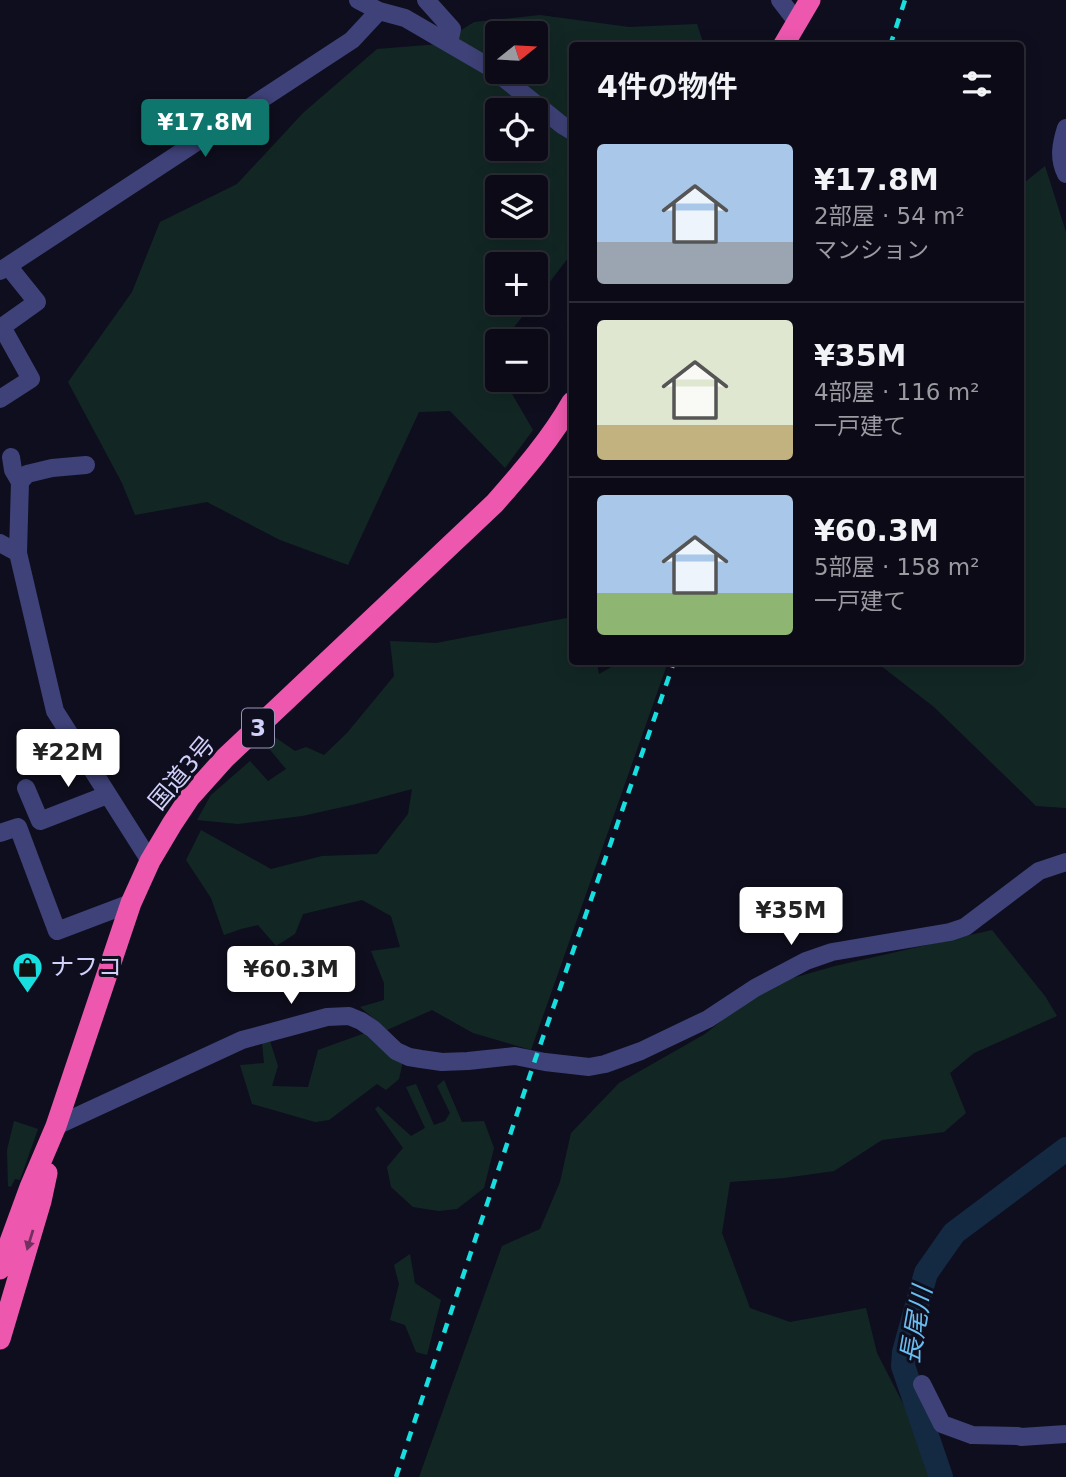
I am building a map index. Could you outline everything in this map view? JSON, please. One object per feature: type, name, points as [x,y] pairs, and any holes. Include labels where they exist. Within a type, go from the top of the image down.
[{"type":"highway","points":[[785,42],[810,0]]},
{"type":"highway","name":"国道3号","points":[[0,1269],[30,1187],[57,1126],[131,903],[150,861],[172,824],[190,797],[208,777],[495,503],[547,442],[569,407]]},
{"type":"highway","name":"国道3号","points":[[0,1339],[41,1201],[57,1126]]},
{"type":"street","points":[[358,0],[405,18],[491,68],[569,129]]},
{"type":"street","points":[[426,0],[452,29],[449,43]]},
{"type":"street","points":[[780,0],[797,22]]},
{"type":"street","points":[[0,399],[32,379],[2,327],[37,302],[4,268],[352,40],[379,10]]},
{"type":"street","points":[[1066,128],[1060,153],[1066,174]]},
{"type":"street","points":[[11,457],[13,470],[20,482],[18,552],[55,711],[150,861]]},
{"type":"street","points":[[20,482],[27,474],[52,468],[86,465]]},
{"type":"street","points":[[0,543],[18,552]]},
{"type":"street","points":[[26,788],[40,821],[107,794]]},
{"type":"street","points":[[0,833],[18,827],[57,931],[131,903]]},
{"type":"street","points":[[57,1126],[242,1040],[327,1017],[349,1016],[361,1021],[396,1051],[409,1057],[442,1062],[515,1056],[589,1067],[605,1064],[641,1051],[708,1019],[755,988],[806,961],[832,952],[950,932],[965,927],[1029,877],[1049,866],[1066,862]]},
{"type":"street","points":[[922,1384],[942,1424],[972,1435],[1021,1437],[1066,1434]]},
{"type":"green space","points":[[540,15],[629,27],[697,24],[703,42],[569,42],[569,257],[548,284],[548,252],[485,252],[485,315],[524,315],[513,329],[485,329],[485,392],[511,392],[533,430],[505,468],[450,411],[419,412],[348,565],[280,540],[207,502],[135,515],[122,483],[68,382],[132,292],[160,222],[237,184],[303,113],[377,49],[439,44],[474,22]]},
{"type":"green space","points":[[1045,166],[1066,232],[1066,808],[1036,806],[934,707],[880,665],[1024,665],[1024,183]]},
{"type":"green space","points":[[569,618],[569,665],[598,665],[599,674],[615,665],[667,665],[531,1050],[473,1033],[432,1010],[387,1030],[360,1007],[384,1000],[384,983],[371,951],[400,947],[391,916],[362,900],[303,914],[295,934],[276,946],[258,925],[224,935],[211,898],[186,860],[201,830],[271,869],[322,856],[377,854],[408,814],[412,789],[302,816],[238,824],[197,820],[211,795],[250,761],[268,781],[286,769],[266,745],[272,735],[295,751],[306,747],[324,755],[347,733],[394,676],[390,641],[436,643]]},
{"type":"green space","points":[[992,930],[1045,996],[1057,1016],[974,1053],[950,1073],[966,1113],[944,1132],[882,1140],[834,1171],[730,1182],[722,1233],[750,1308],[790,1322],[866,1308],[877,1353],[914,1425],[931,1477],[419,1477],[502,1246],[540,1229],[560,1182],[571,1133],[619,1083],[705,1034],[765,986],[835,966]]},
{"type":"green space","points":[[365,1033],[403,1061],[399,1079],[386,1090],[377,1084],[329,1120],[315,1122],[252,1104],[240,1065],[264,1063],[262,1043],[270,1041],[278,1066],[272,1086],[308,1087],[318,1050]]},
{"type":"green space","points":[[444,1080],[462,1122],[484,1121],[494,1148],[484,1188],[457,1209],[439,1211],[413,1207],[391,1187],[387,1167],[403,1148],[375,1109],[378,1106],[411,1136],[425,1128],[406,1087],[416,1084],[434,1125],[445,1121],[450,1113],[437,1086]]},
{"type":"green space","points":[[14,1121],[38,1129],[20,1180],[15,1179],[11,1187],[8,1186],[7,1150]]},
{"type":"green space","points":[[410,1254],[415,1283],[441,1300],[427,1355],[416,1352],[405,1325],[390,1320],[399,1284],[394,1265]]},
{"type":"waterway","name":"長尾川","points":[[941,1477],[903,1366],[904,1352],[926,1273],[954,1233],[1066,1149]]},
{"type":"railway","points":[[891,42],[905,0]]},
{"type":"railway","points":[[396,1477],[535,1060],[673,665]]},
{"type":"place","name":"ナフコ","points":[[27,994]]}]
